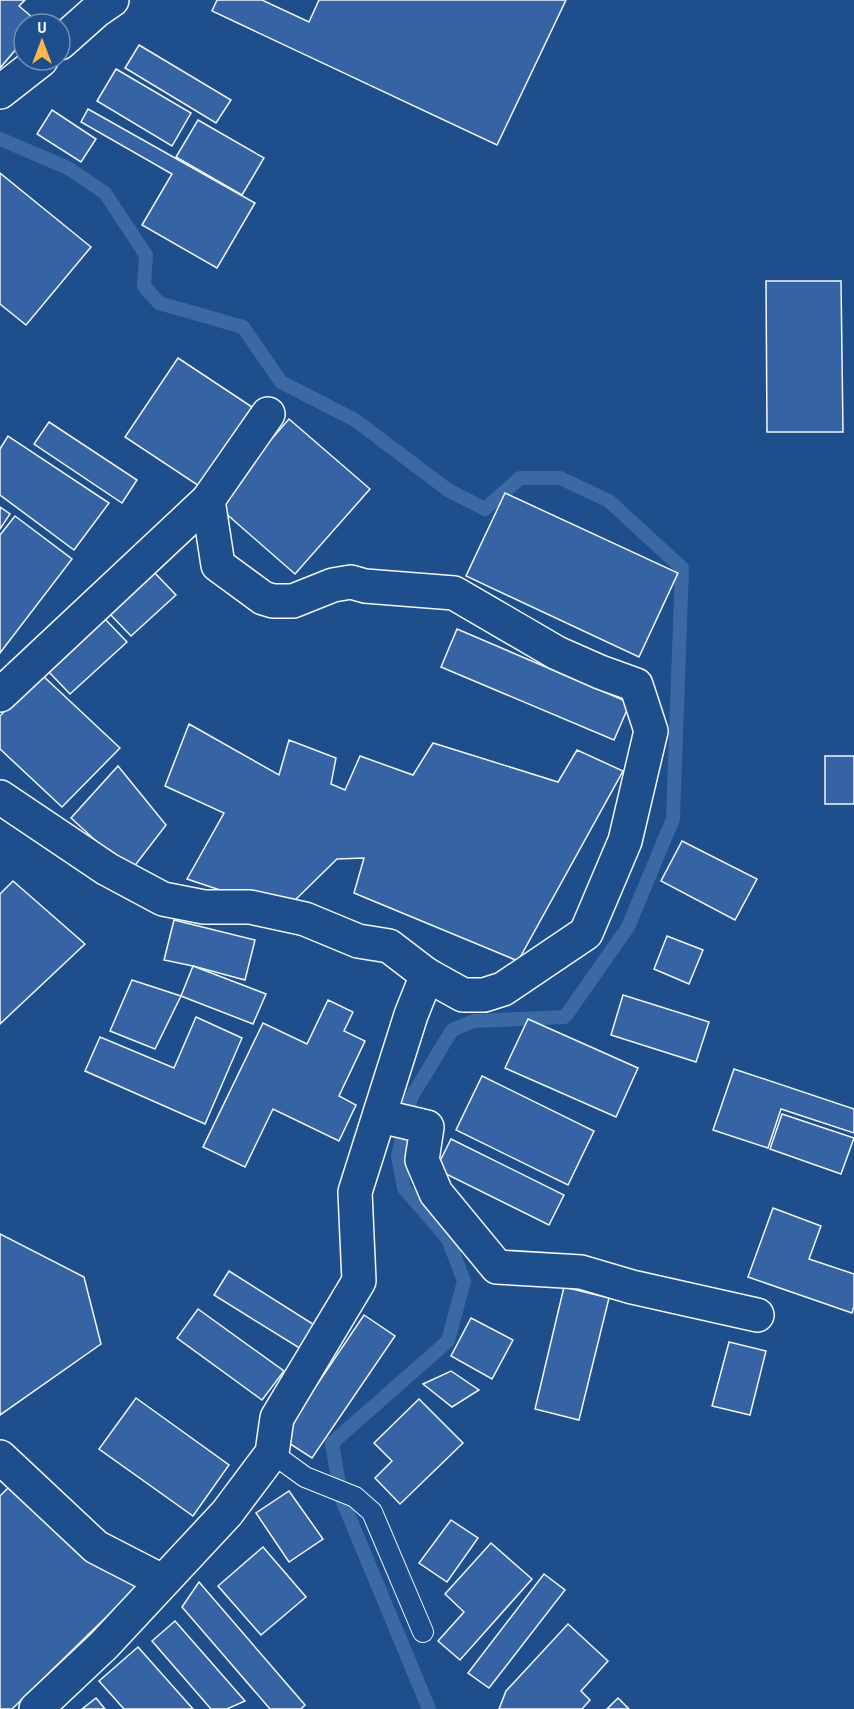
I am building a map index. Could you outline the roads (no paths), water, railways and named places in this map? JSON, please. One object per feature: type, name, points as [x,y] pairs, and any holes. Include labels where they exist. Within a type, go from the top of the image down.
[{"type":"street","points":[[72,32],[112,0]]},
{"type":"street","points":[[0,92],[26,72]]},
{"type":"street","points":[[0,695],[208,500],[268,414]]},
{"type":"street","points":[[0,797],[107,869],[163,899],[204,907],[250,907],[304,919],[358,941],[389,946],[427,975],[463,995],[484,995],[502,989],[586,933],[625,841],[651,731],[636,685],[557,653],[454,593],[365,586],[351,582],[333,585],[293,601],[273,601],[263,598],[218,565],[208,500]]},
{"type":"street","points":[[36,1709],[104,1645],[227,1513],[272,1454],[277,1418],[359,1281],[355,1192],[411,1015],[427,975]]},
{"type":"street","points":[[380,1116],[427,1127],[422,1160],[436,1193],[498,1267],[581,1272],[632,1287],[757,1315]]},
{"type":"street","points":[[0,1457],[96,1547],[162,1581]]},
{"type":"lane","points":[[272,1454],[304,1477],[355,1497],[372,1512],[423,1632]]},
{"type":"waterway","points":[[0,139],[68,168],[105,193],[146,255],[144,286],[159,303],[243,327],[281,382],[355,420],[448,490],[485,509],[520,478],[560,478],[609,501],[682,568],[673,819],[628,927],[565,1017],[474,1021],[452,1030],[411,1098],[398,1156],[404,1188],[448,1239],[464,1281],[448,1341],[332,1443],[341,1497],[429,1709]]}]
